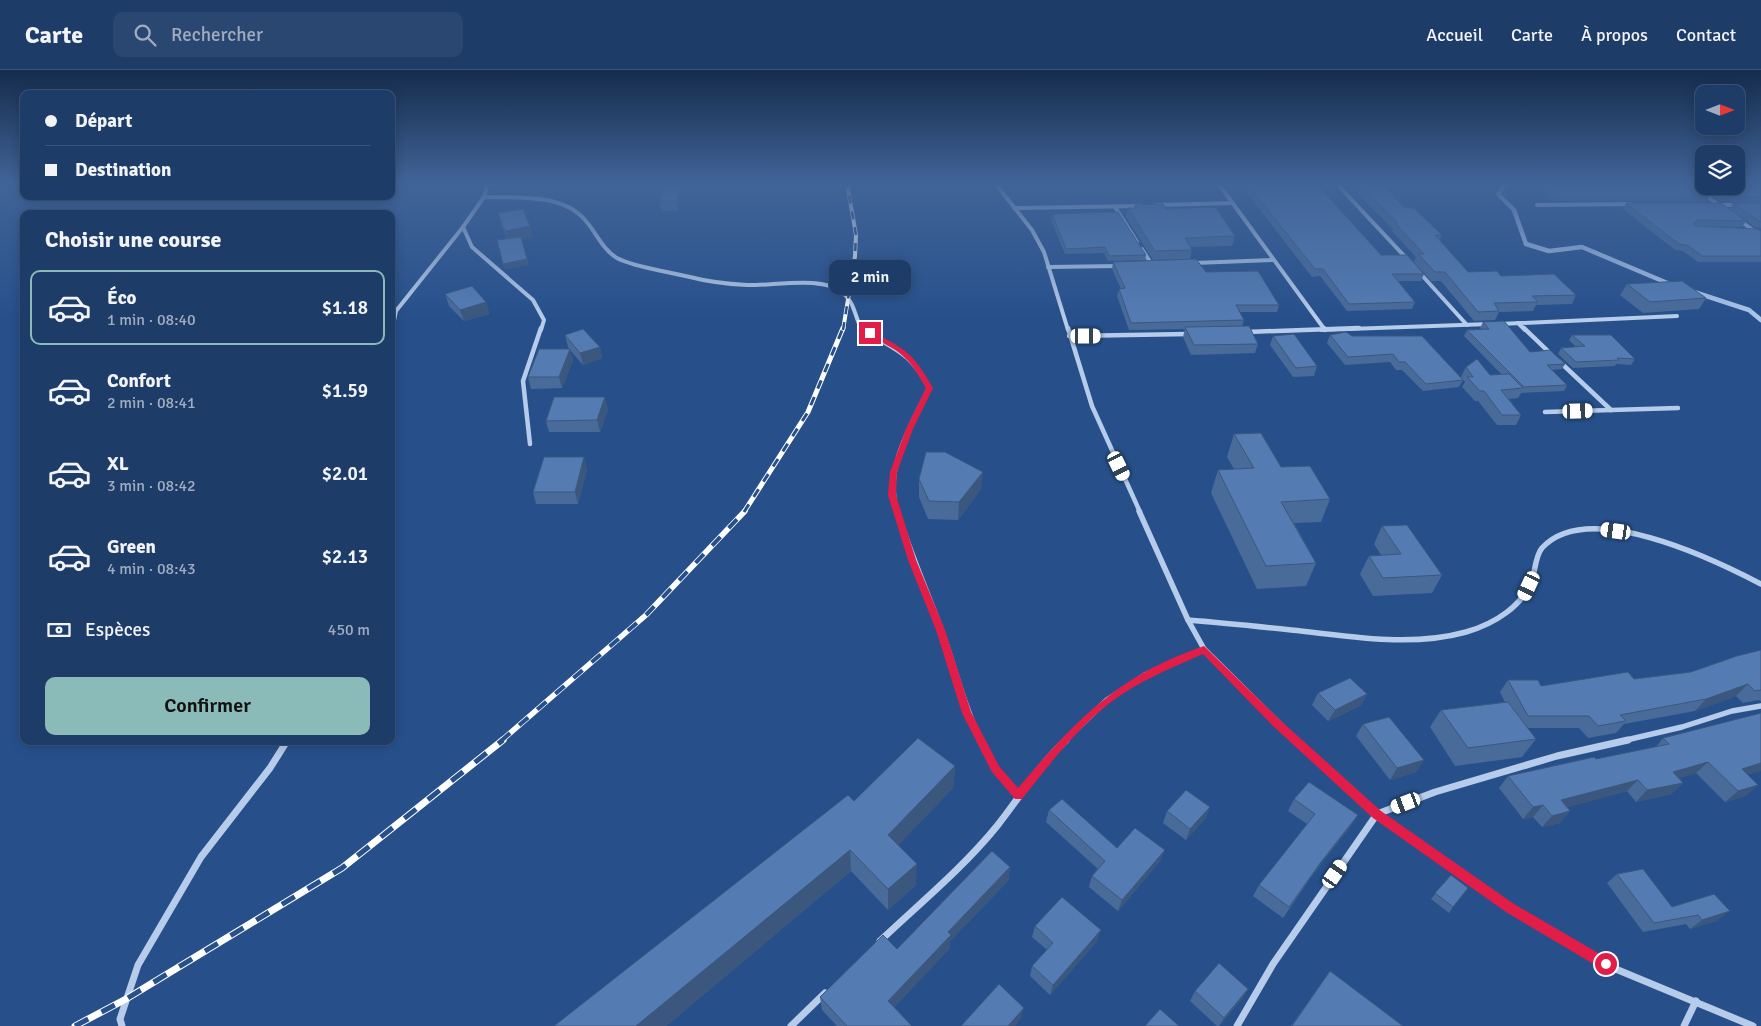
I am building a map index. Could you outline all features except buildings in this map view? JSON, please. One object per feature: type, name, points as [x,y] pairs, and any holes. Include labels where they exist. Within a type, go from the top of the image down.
[{"type":"street","points":[[395,316],[396,311],[463,228]]},
{"type":"street","points":[[463,228],[472,247],[533,300],[544,320],[524,380],[530,444]]},
{"type":"street","points":[[592,228],[617,258],[633,264],[716,282],[776,286],[809,283],[839,288],[854,304],[861,329],[904,351],[916,364],[930,388],[909,429],[894,472],[892,495],[912,560],[941,630],[967,713],[995,769],[1018,795]]},
{"type":"street","points":[[1030,228],[1044,252],[1092,406],[1188,620],[1204,650],[1277,723],[1377,814],[1510,908],[1606,964],[1754,1026]]},
{"type":"street","points":[[1128,228],[1152,265]]},
{"type":"street","points":[[1249,228],[1325,330]]},
{"type":"street","points":[[1378,228],[1409,261]]},
{"type":"street","points":[[1750,228],[1761,236]]},
{"type":"street","points":[[1744,231],[1761,231]]},
{"type":"street","points":[[1189,263],[1272,260]]},
{"type":"street","points":[[1142,265],[1161,265]]},
{"type":"street","points":[[1048,267],[1124,266]]},
{"type":"street","points":[[1415,268],[1467,325]]},
{"type":"street","points":[[1238,332],[1677,316]]},
{"type":"street","points":[[1518,323],[1611,410]]},
{"type":"street","points":[[1069,336],[1200,334]]},
{"type":"street","points":[[1545,412],[1678,408]]},
{"type":"street","points":[[1188,620],[1360,638],[1426,639],[1467,632],[1503,615],[1523,598],[1534,573],[1541,549],[1560,535],[1603,529],[1648,536],[1700,553],[1761,584]]},
{"type":"street","points":[[877,944],[961,866],[997,826],[1018,795],[1062,743],[1107,700],[1145,675],[1204,650]]},
{"type":"street","points":[[1237,1026],[1273,964],[1377,814],[1435,792],[1557,756],[1682,727],[1732,712],[1761,706]]},
{"type":"street","points":[[122,1026],[120,1019],[138,966],[200,857],[270,768],[284,745]]},
{"type":"street","points":[[791,1026],[828,990]]},
{"type":"street","points":[[1684,1026],[1696,1001]]},
{"type":"waterway","points":[[1520,228],[1526,244],[1549,251],[1582,247],[1672,285]]},
{"type":"waterway","points":[[1691,291],[1749,310],[1761,320]]},
{"type":"railway","points":[[843,330],[855,256],[855,228]]},
{"type":"railway","points":[[744,512],[808,412],[843,328]]},
{"type":"railway","points":[[501,741],[646,615],[745,511]]},
{"type":"railway","points":[[75,1026],[126,999],[342,868],[503,740]]},
{"type":"route","points":[[870,333],[904,351],[916,364],[930,388],[909,429],[894,472],[892,495],[912,560],[941,630],[967,713],[995,769],[1018,795],[1062,743],[1107,700],[1145,675],[1204,650],[1277,723],[1377,814],[1510,908],[1606,964]]}]
